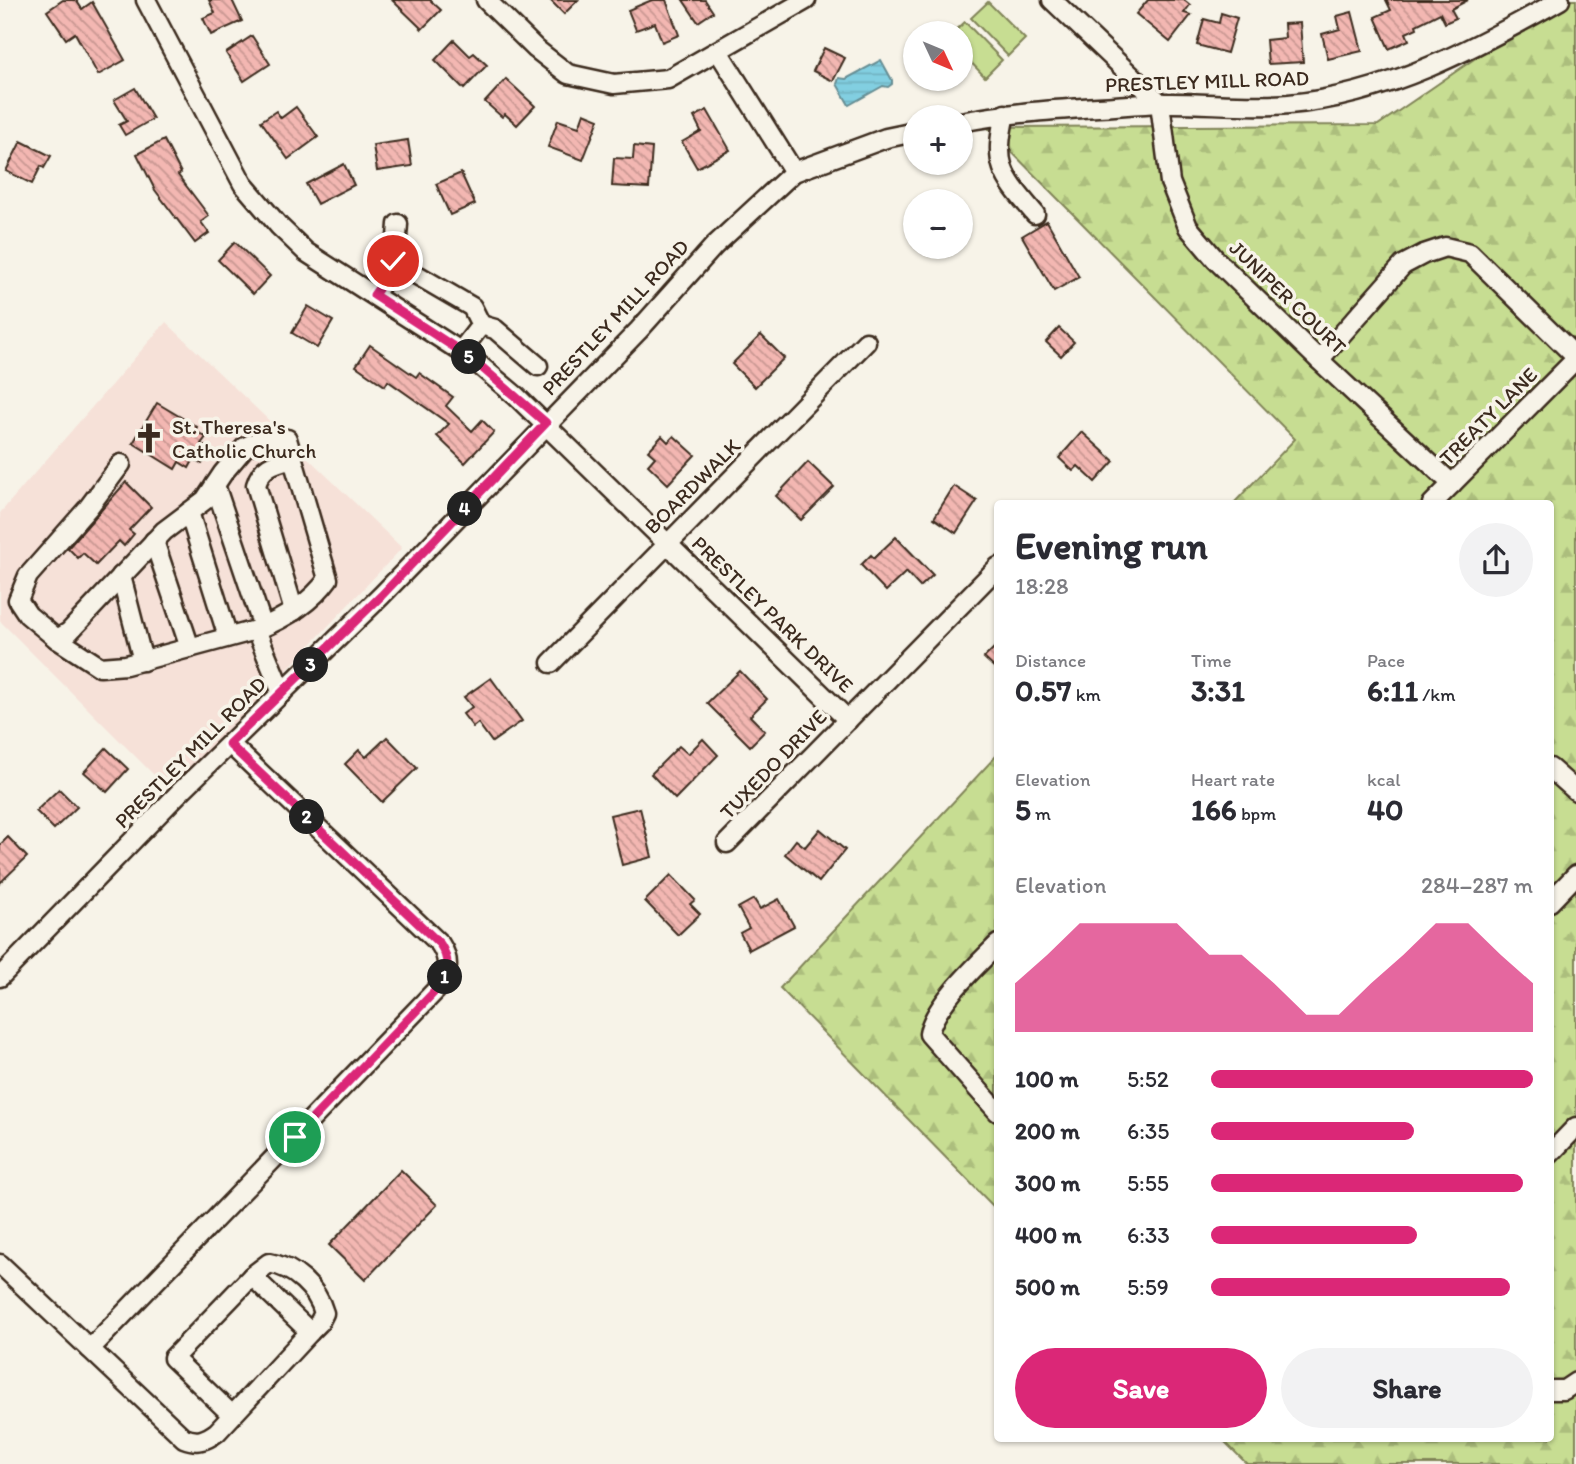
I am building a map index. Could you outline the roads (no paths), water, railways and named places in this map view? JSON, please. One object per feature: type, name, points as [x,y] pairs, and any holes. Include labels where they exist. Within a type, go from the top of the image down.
[{"type":"street","name":"PRESTLEY PARK DRIVE","points":[[145,0],[243,184],[279,226],[306,252],[461,351],[516,396],[848,720]]},
{"type":"street","points":[[486,0],[536,49],[568,74],[614,84],[668,79],[806,0]]},
{"type":"street","points":[[1052,0],[1160,103]]},
{"type":"street","name":"PRESTLEY MILL ROAD","points":[[973,120],[1005,114],[1160,103],[1288,104],[1329,98],[1379,86],[1514,26],[1560,0]]},
{"type":"street","points":[[718,51],[794,172]]},
{"type":"street","name":"JUNIPER COURT","points":[[1160,103],[1170,182],[1188,227],[1216,260],[1452,484]]},
{"type":"street","points":[[1005,114],[999,142],[1000,164],[1012,186],[1035,214]]},
{"type":"street","name":"PRESTLEY MILL ROAD","points":[[0,977],[229,744],[381,596],[639,330],[714,246],[794,172],[886,138],[903,134]]},
{"type":"street","points":[[374,295],[391,271],[397,247],[398,224]]},
{"type":"street","points":[[1319,360],[1404,265],[1445,247],[1470,253],[1576,358]]},
{"type":"street","points":[[393,261],[472,307],[481,325],[495,329],[537,366]]},
{"type":"street","points":[[461,351],[481,325]]},
{"type":"street","name":"BOARDWALK","points":[[551,663],[866,342]]},
{"type":"street","name":"TREATY LANE","points":[[1436,500],[1576,358]]},
{"type":"street","points":[[57,639],[69,632],[154,541],[205,500],[245,447],[265,438],[287,439],[328,579],[316,595],[276,622],[144,661],[100,667],[57,639],[28,615],[18,600],[28,576],[88,508],[121,464]]},
{"type":"street","points":[[293,458],[267,466],[258,477],[256,485],[294,611]]},
{"type":"street","points":[[215,485],[282,693]]},
{"type":"street","points":[[189,512],[228,637]]},
{"type":"street","points":[[154,541],[190,648]]},
{"type":"street","name":"TUXEDO DRIVE","points":[[727,843],[994,571]]},
{"type":"street","points":[[121,576],[144,661]]},
{"type":"street","points":[[90,1349],[438,988],[447,974],[446,953],[440,944],[229,744]]},
{"type":"street","points":[[1554,772],[1576,791]]},
{"type":"street","points":[[1554,897],[1576,875]]},
{"type":"street","points":[[994,948],[931,1020],[929,1034],[994,1107]]},
{"type":"street","points":[[1554,1150],[1576,1127]]},
{"type":"street","points":[[0,1264],[184,1438],[193,1442],[207,1440],[232,1416],[319,1323],[324,1312],[321,1303],[304,1282],[284,1265],[269,1263],[252,1276],[173,1358],[232,1416]]},
{"type":"street","points":[[252,1276],[310,1332]]},
{"type":"street","points":[[1554,1390],[1564,1390],[1576,1382]]},
{"type":"water","points":[[881,60],[892,84],[883,86],[849,105],[837,84],[839,78],[846,79]]},
{"type":"place","name":"St. Theresa's Catholic Church","points":[[149,438]]}]
